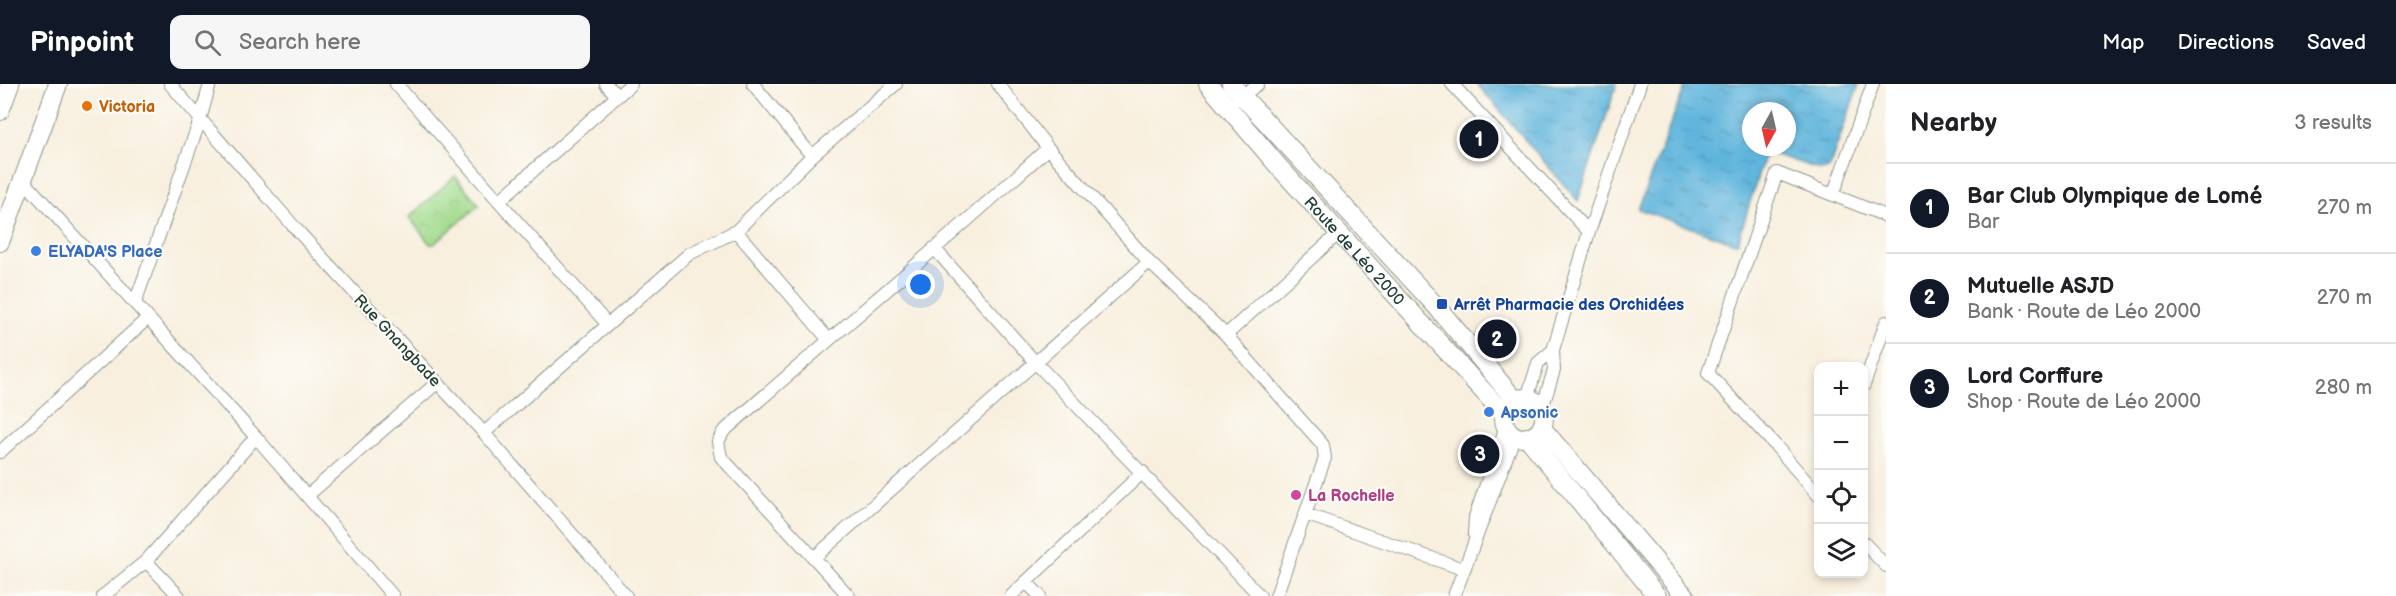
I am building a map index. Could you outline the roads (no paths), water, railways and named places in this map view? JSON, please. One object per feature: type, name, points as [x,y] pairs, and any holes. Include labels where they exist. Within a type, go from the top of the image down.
[{"type":"street","points":[[0,111],[10,84]]},
{"type":"street","points":[[0,242],[58,84]]},
{"type":"street","name":"Rue Gnangbade","points":[[170,84],[484,433],[626,596]]},
{"type":"street","points":[[135,303],[200,120],[210,84]]},
{"type":"street","points":[[396,84],[608,324]]},
{"type":"street","points":[[606,84],[617,96]]},
{"type":"street","points":[[499,201],[631,84]]},
{"type":"street","points":[[753,84],[812,156]]},
{"type":"street","points":[[484,433],[689,254],[736,231],[812,156],[896,84]]},
{"type":"street","points":[[998,84],[1048,148],[1149,262],[1226,335],[1323,445],[1325,458],[1276,596]]},
{"type":"street","name":"Route de Léo 2000","points":[[1208,84],[1234,96],[1436,306],[1522,418],[1649,592]]},
{"type":"street","points":[[1234,96],[1258,84]]},
{"type":"street","points":[[1452,84],[1589,232]]},
{"type":"street","points":[[1522,418],[1554,370],[1553,350],[1589,232],[1640,84]]},
{"type":"street","points":[[1833,195],[1873,84]]},
{"type":"street","name":"Route de Léo 2000","points":[[1234,96],[1340,233],[1522,418],[1685,596]]},
{"type":"street","points":[[849,596],[721,458],[718,442],[723,432],[828,339],[978,212],[1048,148]]},
{"type":"street","points":[[1814,490],[1776,445],[1708,373],[1777,173],[1886,216]]},
{"type":"street","points":[[24,180],[256,437],[393,596]]},
{"type":"street","points":[[736,231],[828,339]]},
{"type":"street","points":[[1226,335],[1340,233]]},
{"type":"street","points":[[934,248],[1035,362],[1260,596]]},
{"type":"street","points":[[814,557],[1149,262]]},
{"type":"street","points":[[0,452],[148,318]]},
{"type":"street","points":[[1868,371],[1886,322]]},
{"type":"street","points":[[1454,596],[1473,541],[1484,522],[1522,418],[1538,363],[1553,350]]},
{"type":"street","points":[[307,496],[438,382]]},
{"type":"street","points":[[103,596],[146,561],[256,437]]},
{"type":"street","points":[[1011,596],[1143,472]]},
{"type":"street","points":[[1305,514],[1464,569]]},
{"type":"street","points":[[1868,548],[1886,566]]},
{"type":"street","points":[[146,561],[179,596]]},
{"type":"street","points":[[1026,582],[1040,596]]},
{"type":"water","points":[[1477,84],[1617,84],[1578,201]]},
{"type":"water","points":[[1686,84],[1859,84],[1829,168],[1821,170],[1779,156],[1796,156],[1796,102],[1742,102],[1742,156],[1764,156],[1738,242],[1735,243],[1638,209]]},
{"type":"place","name":"Victoria","points":[[87,106]]},
{"type":"place","name":"Bar Club Olympique de Lomé","points":[[1479,139]]},
{"type":"place","name":"ELYADA'S Place","points":[[36,251]]},
{"type":"place","name":"Arrêt Pharmacie des Orchidées","points":[[1442,304]]},
{"type":"place","name":"Mutuelle ASJD","points":[[1497,339]]},
{"type":"place","name":"Apsonic","points":[[1489,412]]},
{"type":"place","name":"Lord Corffure","points":[[1480,454]]},
{"type":"place","name":"La Rochelle","points":[[1296,495]]}]
